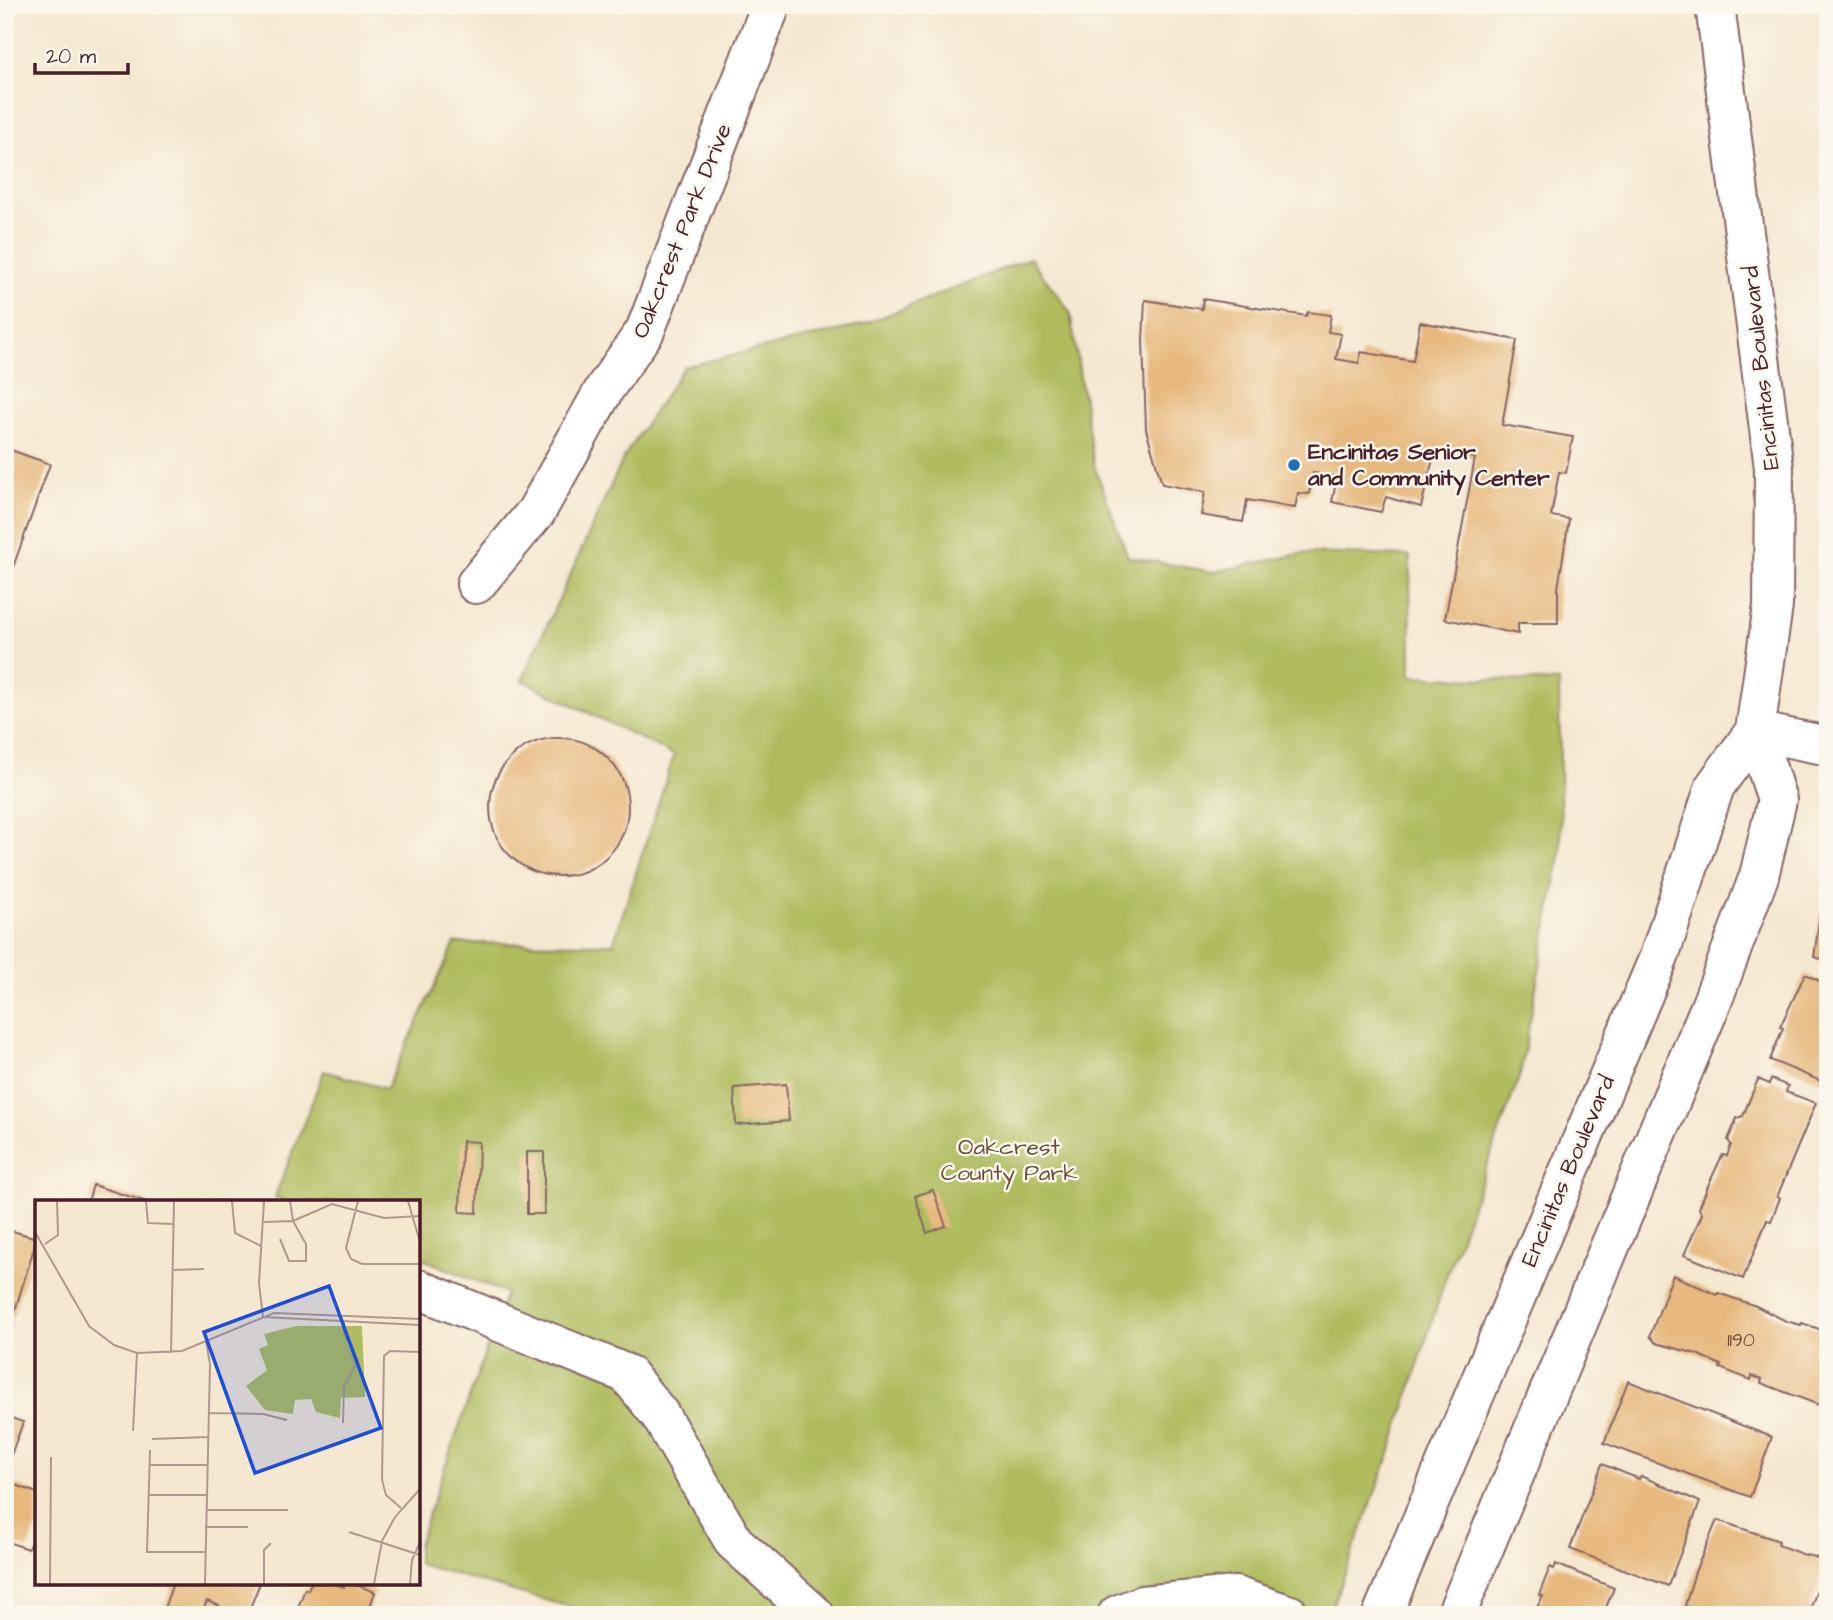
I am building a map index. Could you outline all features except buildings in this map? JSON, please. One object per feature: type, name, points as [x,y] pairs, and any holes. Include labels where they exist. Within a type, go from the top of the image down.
[{"type":"main road","name":"Oakcrest Park Drive","points":[[476,583],[536,512],[604,388],[645,331],[771,5]]},
{"type":"main road","name":"Encinitas Boulevard","points":[[1456,1615],[1712,1002],[1759,876],[1777,800],[1755,731],[1773,606],[1774,468],[1715,5]]},
{"type":"main road","name":"Encinitas Boulevard","points":[[1382,1615],[1659,957],[1715,786],[1755,731]]},
{"type":"main road","points":[[1755,731],[1828,746]]},
{"type":"main road","points":[[420,1290],[627,1374],[660,1415],[734,1542],[815,1615]]},
{"type":"main road","points":[[1118,1615],[1142,1605],[1236,1596],[1290,1615]]},
{"type":"green space","name":"Oakcrest County Park","points":[[1030,258],[1070,312],[1094,465],[1128,557],[1214,572],[1304,553],[1410,556],[1411,676],[1559,682],[1561,851],[1520,1075],[1445,1280],[1392,1448],[1329,1615],[598,1615],[420,1565],[420,1538],[506,1293],[420,1258],[420,1200],[282,1200],[275,1197],[324,1071],[386,1089],[455,943],[613,944],[674,755],[522,680],[624,457],[684,367],[862,325]]},
{"type":"place","name":"Encinitas Senior and Community Center","points":[[1294,465]]}]
